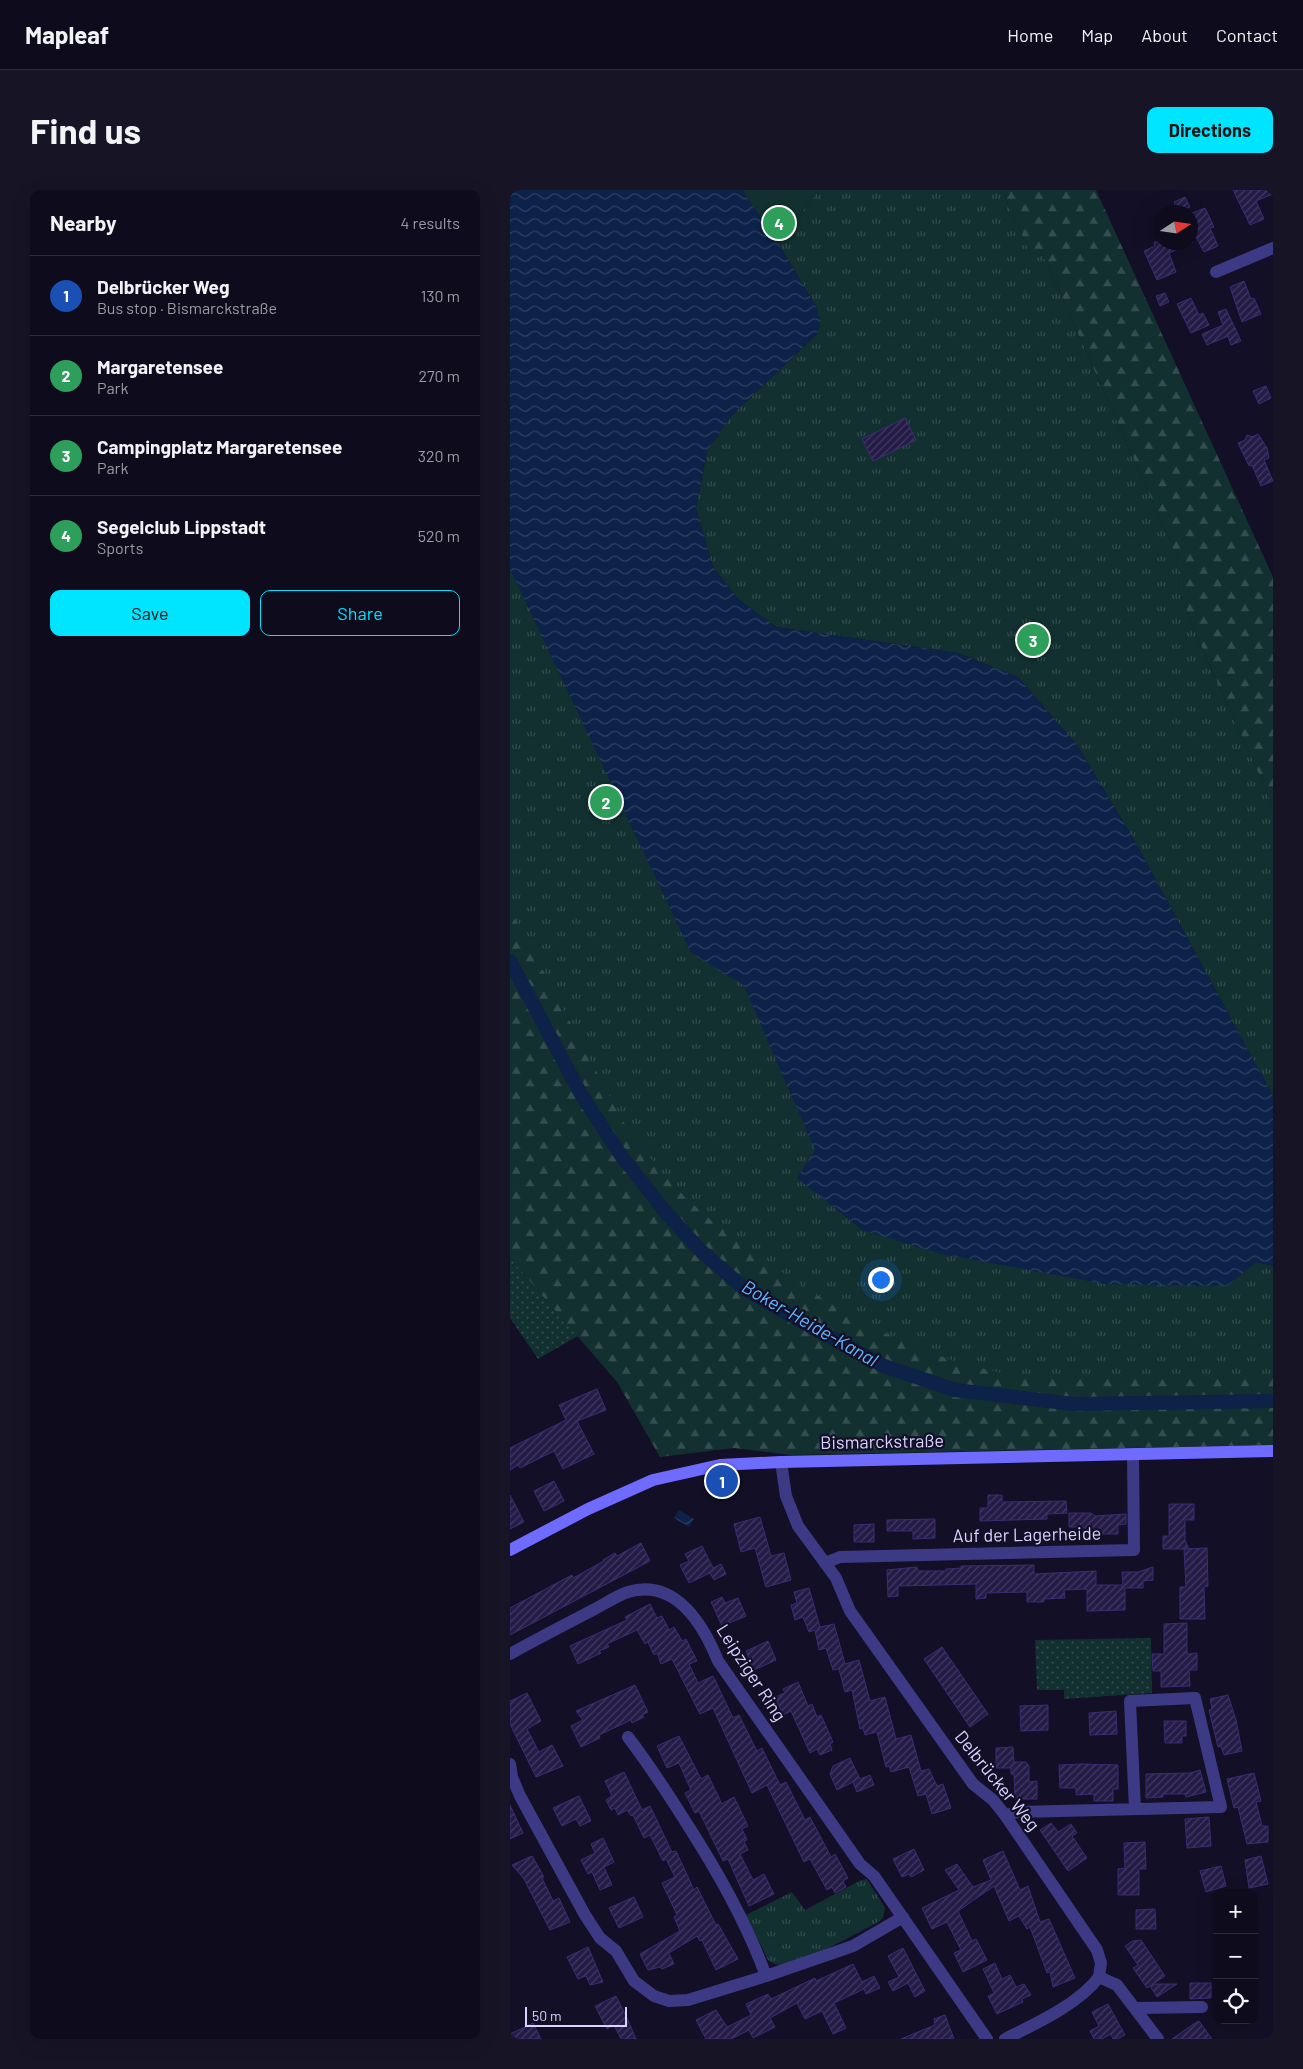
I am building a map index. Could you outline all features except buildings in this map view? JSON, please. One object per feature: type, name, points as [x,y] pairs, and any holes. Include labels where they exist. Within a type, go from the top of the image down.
[{"type":"main road","name":"Bismarckstraße","points":[[510,1550],[588,1509],[653,1480],[720,1465],[1273,1451]]},
{"type":"street","points":[[1216,272],[1273,248]]},
{"type":"street","name":"Auf der Lagerheide","points":[[825,1563],[840,1557],[1134,1550],[1133,1454]]},
{"type":"street","name":"Delbrücker Weg","points":[[781,1462],[786,1496],[798,1526],[836,1578],[850,1612],[973,1784],[993,1800],[1005,1815],[1097,1950],[1101,1963],[1099,1977]]},
{"type":"street","name":"Leipziger Ring","points":[[510,1654],[627,1592],[653,1589],[668,1593],[682,1603],[709,1640],[718,1661],[854,1856],[874,1876],[987,2039]]},
{"type":"street","points":[[1005,1815],[1019,1812],[1221,1808],[1195,1698],[1130,1701],[1135,1809]]},
{"type":"street","points":[[628,1737],[657,1774],[710,1861],[745,1924],[766,1976]]},
{"type":"street","points":[[510,1764],[512,1777],[520,1796],[585,1915],[600,1938],[616,1952],[634,1981],[643,1990],[669,2001],[688,2000],[853,1946],[903,1917]]},
{"type":"street","points":[[1005,2039],[1042,2020],[1092,1987],[1099,1977],[1117,1985],[1137,2008],[1158,2039]]},
{"type":"street","points":[[1137,2008],[1202,2008]]},
{"type":"green space","points":[[742,190],[819,190],[778,243]]},
{"type":"green space","points":[[819,190],[1002,190],[1030,253],[1040,254],[1046,261],[1177,557],[1180,592],[1190,621],[1273,806],[1273,1096],[1133,838],[1077,745],[1018,677],[958,653],[776,627],[738,599],[713,567],[696,509],[707,451],[732,415],[816,335],[820,325],[817,308],[778,243]]},
{"type":"green space","points":[[1002,190],[1096,190],[1273,577],[1273,806],[1190,621],[1180,592],[1177,557],[1046,261],[1040,254],[1030,253]]},
{"type":"green space","points":[[510,396],[1257,1262],[1273,1266],[1273,1376],[1043,1378],[983,1369],[948,1359],[914,1346],[848,1314],[786,1275],[705,1215],[682,1194],[651,1159],[623,1121],[510,910]]},
{"type":"green space","points":[[510,569],[1273,1336],[1273,1445],[791,1455],[734,1448],[660,1457],[617,1382],[510,1258]]},
{"type":"green space","points":[[510,1258],[578,1336],[538,1359],[510,1318]]},
{"type":"green space","points":[[1151,1638],[1152,1693],[1064,1699],[1064,1690],[1037,1690],[1035,1640]]},
{"type":"green space","points":[[867,1879],[885,1908],[883,1918],[843,1940],[800,1960],[778,1965],[768,1960],[746,1915],[792,1892],[805,1910],[861,1880]]},
{"type":"water","points":[[510,190],[742,190],[778,243],[817,308],[820,325],[816,335],[732,415],[707,451],[696,509],[713,567],[738,599],[776,627],[958,653],[1018,677],[1077,745],[1133,838],[1273,1096],[1273,1266],[1257,1262],[1227,1286],[1105,1284],[941,1254],[862,1230],[797,1178],[815,1150],[744,986],[691,953],[510,569]]},
{"type":"water","points":[[679,1510],[694,1519],[689,1527],[674,1518]]},
{"type":"waterway","name":"Boker-Heide-Kanal","points":[[510,961],[581,1094],[620,1154],[664,1210],[700,1250],[745,1289],[788,1314],[884,1366],[955,1390],[1074,1404],[1273,1401]]},
{"type":"place","name":"Segelclub Lippstadt","points":[[779,223]]},
{"type":"place","name":"Campingplatz Margaretensee","points":[[1033,640]]},
{"type":"place","name":"Margaretensee","points":[[606,802]]},
{"type":"place","name":"Delbrücker Weg","points":[[722,1481]]}]
